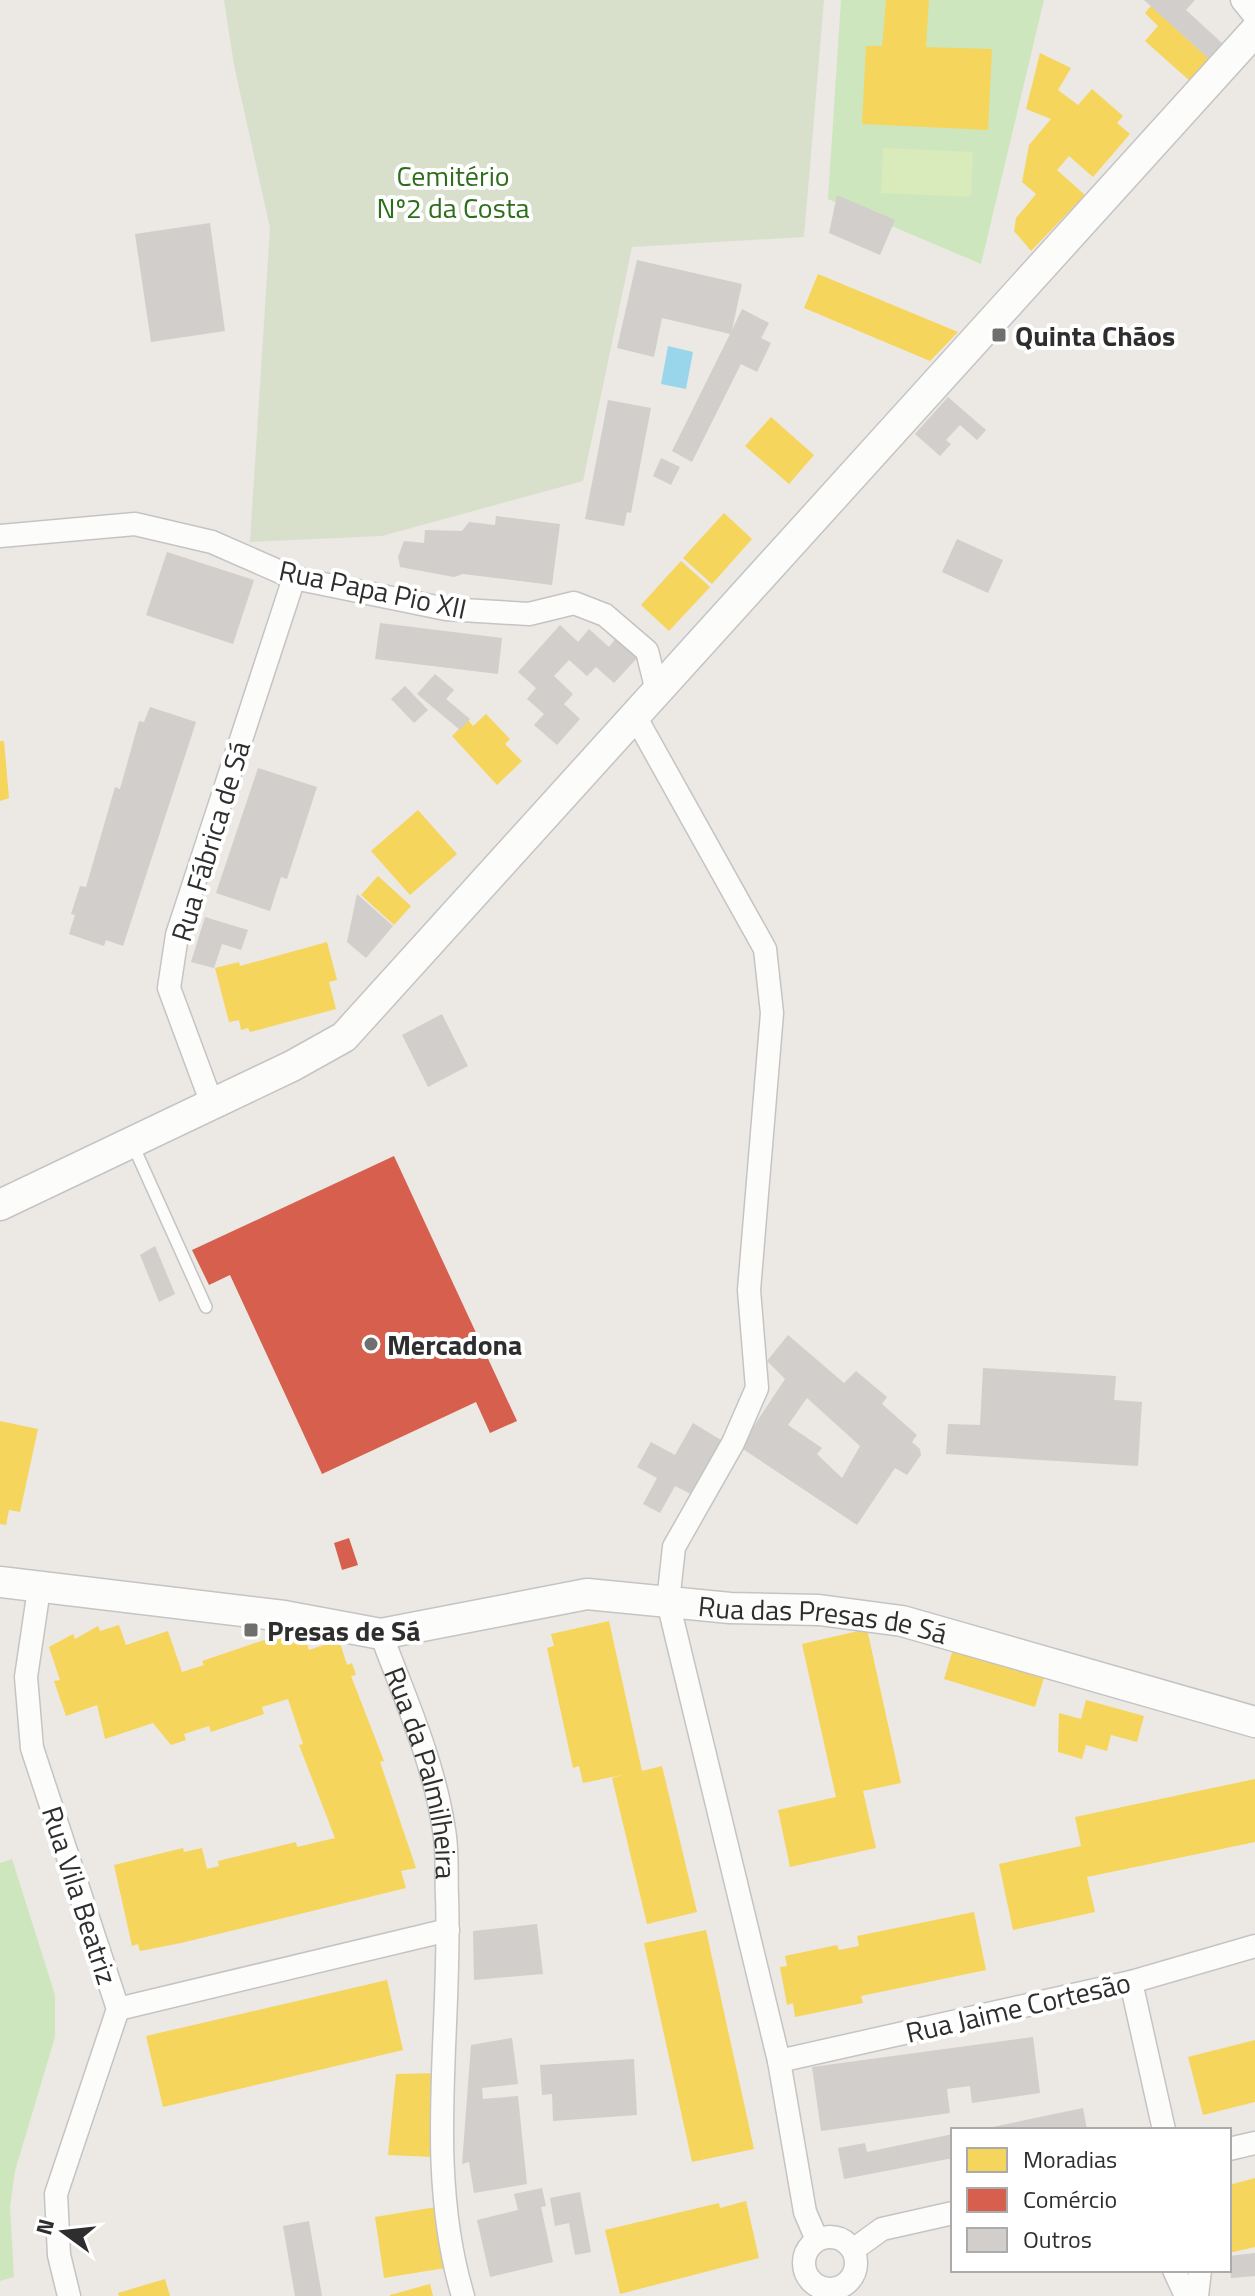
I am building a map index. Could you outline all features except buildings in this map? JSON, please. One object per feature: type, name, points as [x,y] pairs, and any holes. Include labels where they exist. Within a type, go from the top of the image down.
[{"type":"main road","points":[[0,1205],[344,1037],[1255,31]]},
{"type":"main road","name":"Rua da Palmilheira","points":[[0,1582],[284,1616],[381,1634]]},
{"type":"main road","name":"Rua das Presas de Sá","points":[[381,1634],[587,1594],[668,1602],[819,1610],[902,1621],[1255,1722]]},
{"type":"street","points":[[1242,0],[1255,16]]},
{"type":"street","name":"Rua Papa Pio XII","points":[[0,536],[135,524],[212,542],[294,578],[446,609],[529,614],[574,603],[605,615],[647,651],[657,691]]},
{"type":"street","name":"Rua Fábrica de Sá","points":[[212,1104],[169,988],[177,935],[294,578]]},
{"type":"street","points":[[635,716],[765,949],[772,1013],[749,1290],[757,1388],[733,1443],[674,1547],[668,1602],[779,2061],[805,2212],[817,2240]]},
{"type":"street","name":"Rua Vila Beatriz","points":[[39,1589],[26,1677],[32,1748],[118,2009],[448,1930]]},
{"type":"street","name":"Rua da Palmilheira","points":[[381,1634],[428,1758],[445,1832],[448,1930],[442,2173],[449,2250],[463,2296]]},
{"type":"street","name":"Rua Jaime Cortesão","points":[[779,2061],[1131,1982],[1255,1946]]},
{"type":"street","points":[[1131,1982],[1164,2128]]},
{"type":"street","points":[[69,2296],[59,2255],[56,2194],[118,2009]]},
{"type":"street","points":[[1231,2149],[1255,2143]]},
{"type":"street","points":[[853,2250],[882,2229],[951,2213]]},
{"type":"street","points":[[834,2236],[853,2250],[854,2274],[846,2291],[817,2285],[810,2279],[804,2262],[805,2253],[817,2240],[834,2236]]},
{"type":"street","points":[[1175,2272],[1186,2296]]},
{"type":"street","points":[[1197,2296],[1200,2272]]},
{"type":"street","points":[[796,2296],[817,2285]]},
{"type":"lane","points":[[132,1142],[206,1307]]},
{"type":"green space","name":"Cemitério Nº2 da Costa","points":[[224,0],[824,0],[804,237],[632,247],[583,481],[382,536],[250,542],[270,228],[234,65]]},
{"type":"green space","points":[[841,0],[1044,0],[981,264],[828,199]]},
{"type":"green space","points":[[883,148],[973,152],[971,197],[881,193]]},
{"type":"green space","points":[[12,1859],[55,1995],[55,2037],[15,2171],[10,2207],[14,2277],[0,2281],[0,1863]]},
{"type":"water","points":[[668,346],[693,352],[686,389],[661,384]]},
{"type":"place","name":"Quinta Chãos","points":[[999,335]]},
{"type":"place","name":"Mercadona","points":[[371,1344]]},
{"type":"place","name":"Presas de Sá","points":[[251,1630]]}]
